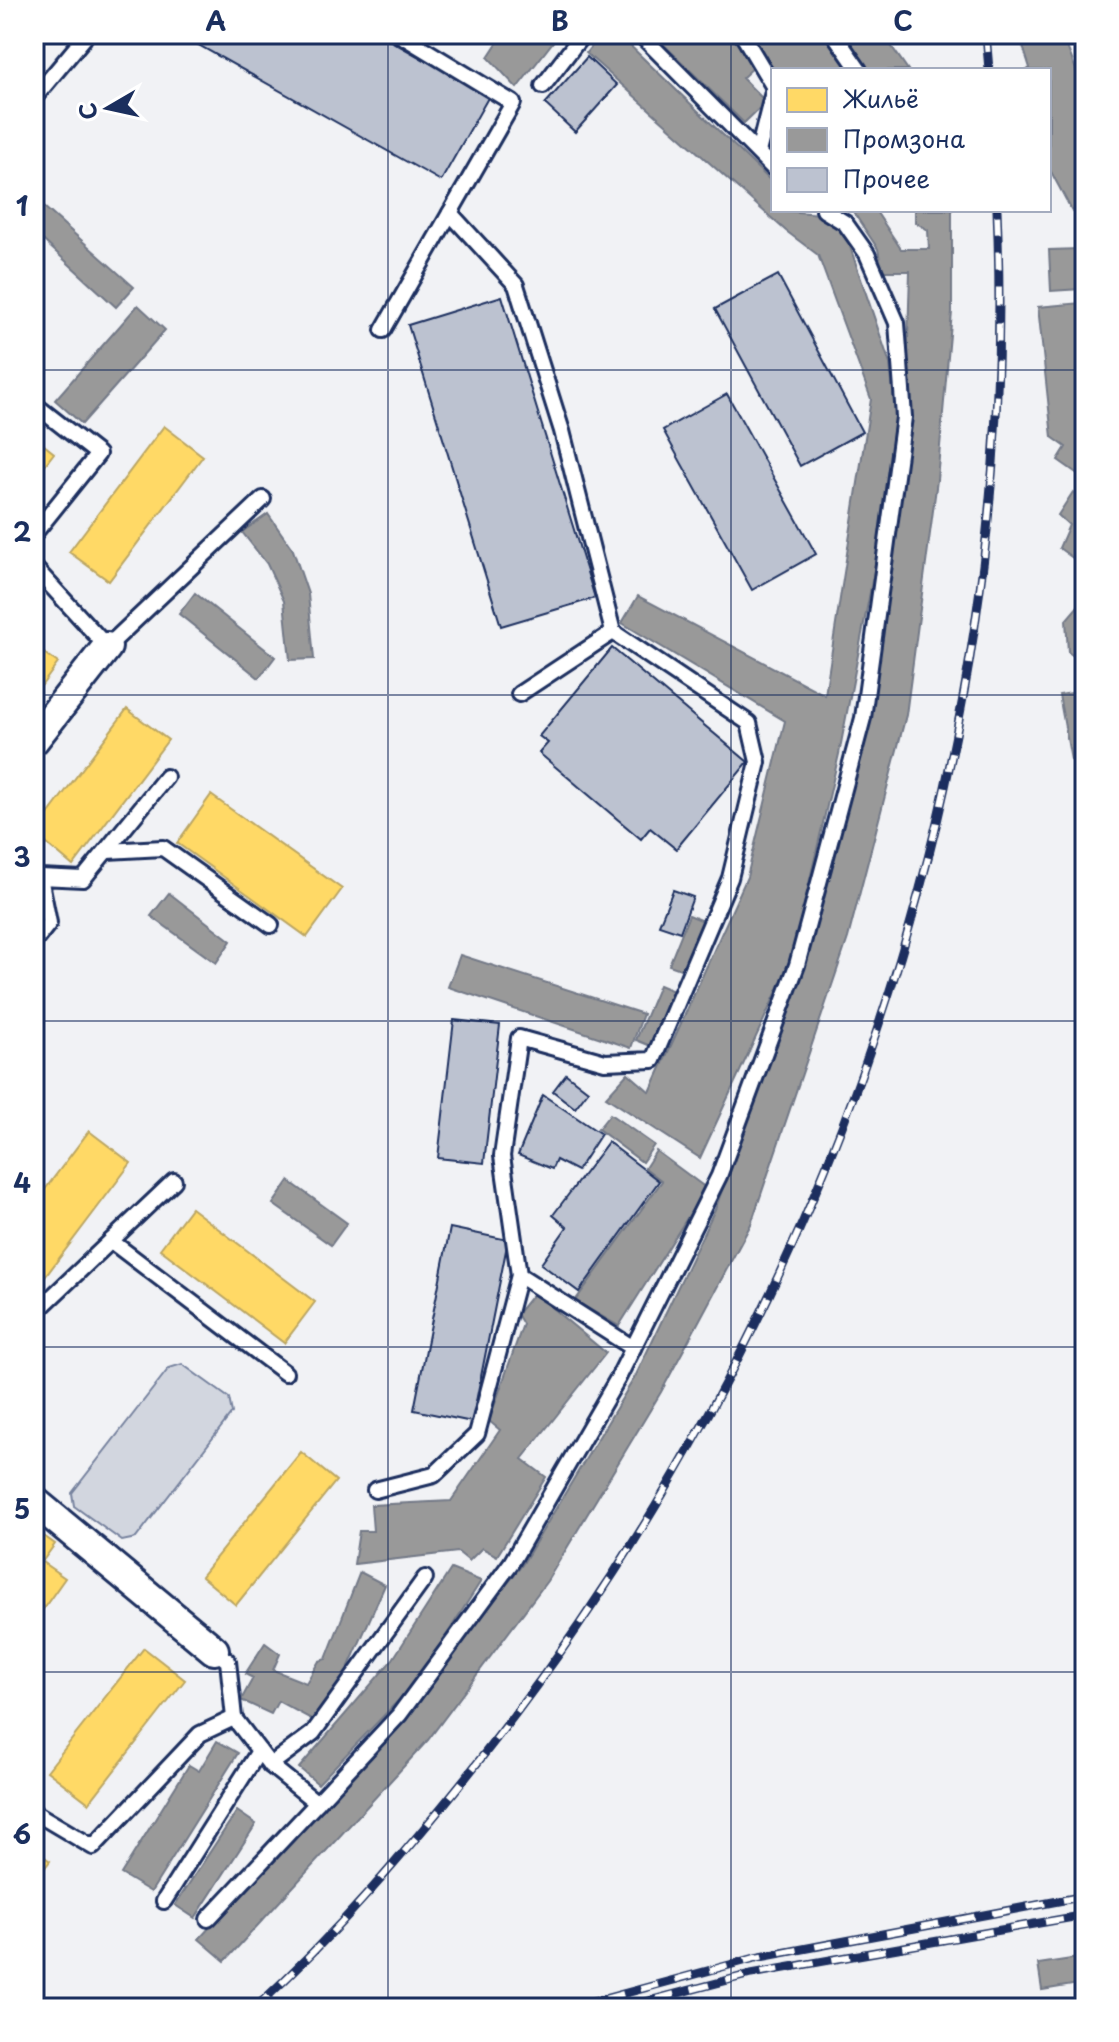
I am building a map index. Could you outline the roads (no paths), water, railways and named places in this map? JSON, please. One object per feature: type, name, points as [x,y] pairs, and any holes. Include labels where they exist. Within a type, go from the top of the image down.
[{"type":"street","points":[[34,740],[107,647]]},
{"type":"street","points":[[34,1501],[214,1650]]},
{"type":"lane","points":[[34,98],[84,38],[84,34]]},
{"type":"lane","points":[[383,330],[513,103],[399,34]]},
{"type":"lane","points":[[543,86],[583,34]]},
{"type":"lane","points":[[640,34],[771,166]]},
{"type":"lane","points":[[742,34],[771,85]]},
{"type":"lane","points":[[834,34],[858,68]]},
{"type":"lane","points":[[758,152],[771,97]]},
{"type":"lane","points":[[208,1919],[399,1715],[511,1563],[633,1348],[719,1176],[792,979],[863,718],[904,417],[897,323],[867,254],[845,223],[827,212]]},
{"type":"lane","points":[[375,1490],[434,1475],[477,1434],[519,1275],[502,1156],[519,1038],[605,1062],[653,1060],[730,878],[758,762],[749,723],[613,632],[562,431],[516,285],[450,213]]},
{"type":"lane","points":[[34,404],[98,454],[34,534]]},
{"type":"lane","points":[[34,567],[107,647],[263,499]]},
{"type":"lane","points":[[519,694],[613,632]]},
{"type":"lane","points":[[34,942],[49,923],[37,875],[83,879],[166,777]]},
{"type":"lane","points":[[107,851],[163,848],[271,925]]},
{"type":"lane","points":[[34,1314],[174,1181]]},
{"type":"lane","points":[[111,1241],[285,1373]]},
{"type":"lane","points":[[519,1275],[633,1348]]},
{"type":"lane","points":[[270,1765],[313,1733],[425,1578]]},
{"type":"lane","points":[[214,1650],[228,1661],[234,1718],[270,1765],[317,1803]]},
{"type":"lane","points":[[34,1812],[93,1847],[200,1734],[234,1718]]},
{"type":"lane","points":[[164,1901],[259,1751]]},
{"type":"railway","points":[[986,34],[989,68]]},
{"type":"railway","points":[[255,2008],[343,1920],[426,1827],[478,1762],[601,1593],[708,1414],[801,1227],[876,1032],[935,832],[975,627],[996,419],[997,212]]},
{"type":"railway","points":[[571,2008],[755,1958],[1085,1896]]},
{"type":"railway","points":[[622,2008],[751,1974],[1085,1915]]}]
